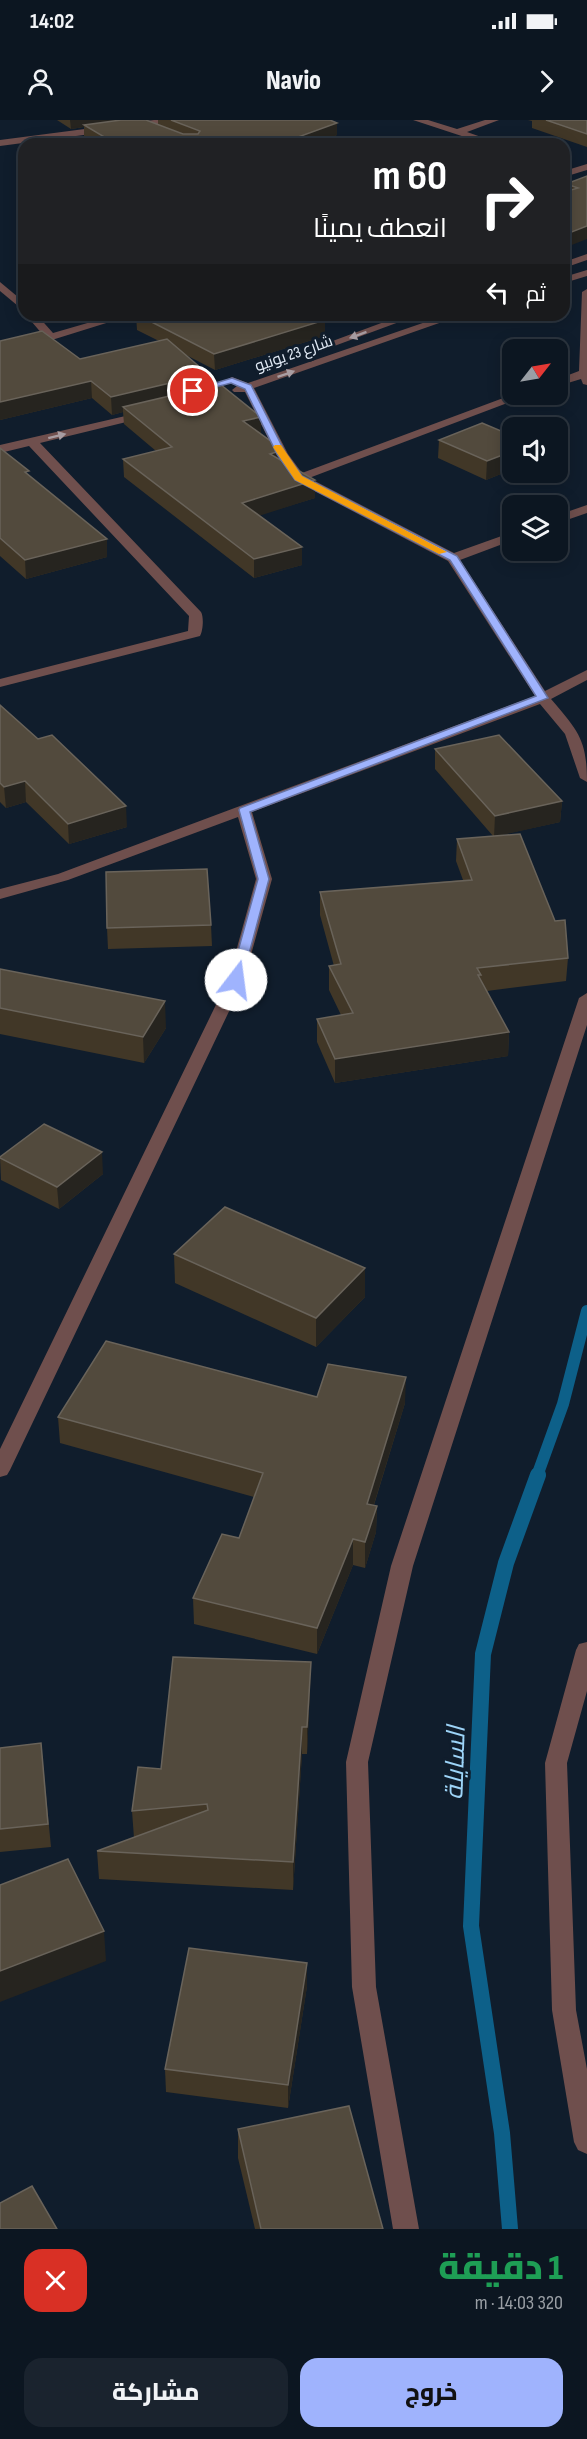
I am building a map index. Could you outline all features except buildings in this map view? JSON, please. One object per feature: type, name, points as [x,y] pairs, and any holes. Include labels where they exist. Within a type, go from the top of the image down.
[{"type":"street","points":[[39,138],[175,120]]},
{"type":"street","points":[[418,120],[476,138]]},
{"type":"street","points":[[457,132],[494,120]]},
{"type":"street","points":[[139,125],[161,133]]},
{"type":"street","points":[[0,143],[18,141]]},
{"type":"street","points":[[570,263],[587,257]]},
{"type":"street","points":[[570,278],[587,273]]},
{"type":"street","points":[[0,285],[18,302]]},
{"type":"street","points":[[568,381],[586,378],[587,292]]},
{"type":"street","points":[[36,321],[51,337]]},
{"type":"street","points":[[0,347],[51,337],[106,321]]},
{"type":"street","name":"شارع 23 يونيو","points":[[391,321],[226,386],[248,387],[440,321]]},
{"type":"street","points":[[248,387],[282,454],[299,478],[453,558],[543,698],[572,733],[584,755],[587,778]]},
{"type":"street","points":[[0,437],[151,401]]},
{"type":"street","points":[[299,478],[502,403]]},
{"type":"street","points":[[0,449],[163,410]]},
{"type":"street","points":[[0,683],[195,633],[196,615],[32,442]]},
{"type":"street","points":[[568,515],[587,508]]},
{"type":"street","points":[[453,558],[502,540]]},
{"type":"street","points":[[0,894],[63,877],[543,698],[587,674]]},
{"type":"street","points":[[0,1470],[236,980],[264,879],[244,810]]},
{"type":"street","points":[[406,2229],[364,1987],[357,1762],[402,1566],[587,998]]},
{"type":"street","points":[[587,1650],[556,1763],[564,2010],[587,2142]]},
{"type":"waterway","name":"السايلة","points":[[537,1476],[563,1404],[587,1311]]},
{"type":"waterway","name":"السايلة","points":[[510,2229],[502,2133],[471,1926],[483,1654],[506,1563],[538,1475]]},
{"type":"slow traffic","points":[[278,447],[299,478],[322,492],[442,552]]},
{"type":"route","points":[[193,391],[232,381],[248,387],[282,454],[299,478],[322,492],[453,558],[543,698],[244,810],[264,879],[236,980]]}]
